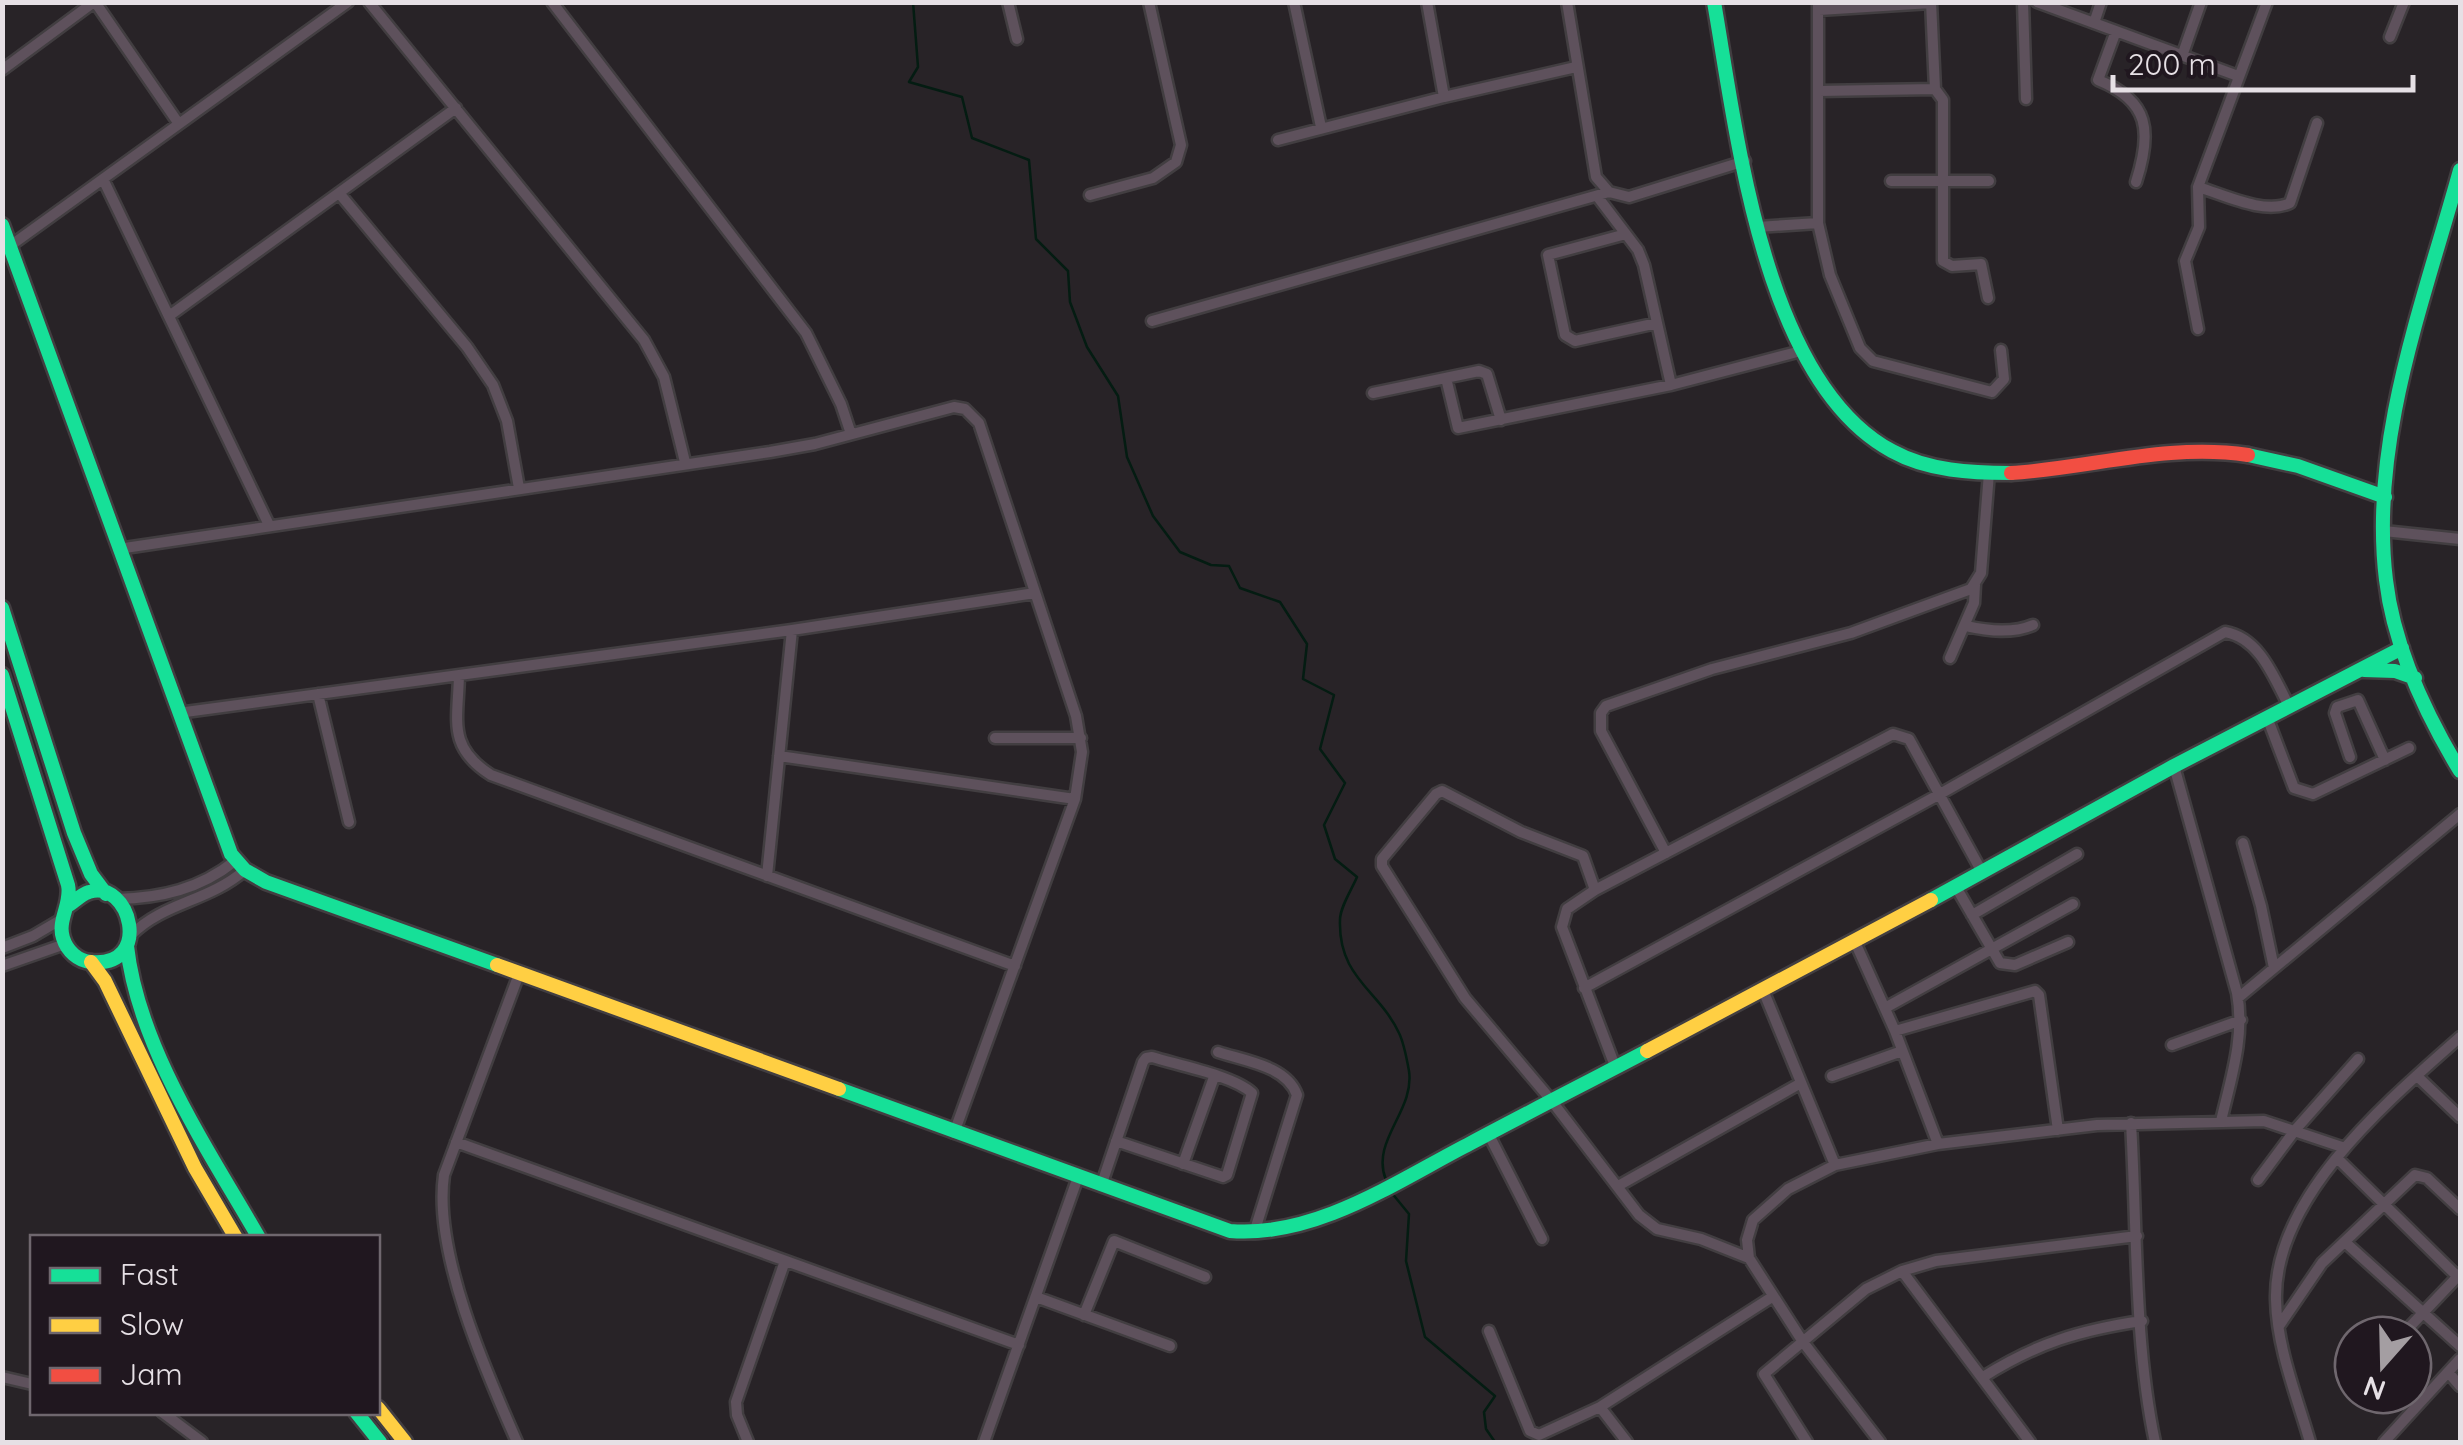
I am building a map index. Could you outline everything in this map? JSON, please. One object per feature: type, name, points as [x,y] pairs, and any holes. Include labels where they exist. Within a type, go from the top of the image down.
[{"type":"street","points":[[10,246],[348,2]]},
{"type":"street","points":[[369,2],[644,340],[664,376],[685,462]]},
{"type":"street","points":[[552,2],[806,333],[841,404],[850,434]]},
{"type":"street","points":[[1008,2],[1017,39]]},
{"type":"street","points":[[1090,196],[1152,178],[1176,162],[1181,145],[1149,2]]},
{"type":"street","points":[[1294,2],[1320,127]]},
{"type":"street","points":[[1427,2],[1444,96]]},
{"type":"street","points":[[1566,2],[1596,177],[1644,265],[1671,385]]},
{"type":"street","points":[[1714,2],[1757,227],[1774,286],[1801,351],[1832,398],[1867,436],[1914,460],[1989,474],[2016,474],[2178,452],[2226,452],[2315,471],[2385,497]]},
{"type":"street","points":[[2023,2],[2026,99]]},
{"type":"street","points":[[2037,2],[2238,76]]},
{"type":"street","points":[[2094,23],[2101,2]]},
{"type":"street","points":[[2182,56],[2201,2]]},
{"type":"street","points":[[2198,328],[2185,262],[2198,227],[2198,188],[2268,2]]},
{"type":"street","points":[[2390,37],[2404,2]]},
{"type":"street","points":[[1988,298],[1981,264],[1952,266],[1943,261],[1943,100],[1936,90],[1931,3],[1818,6],[1818,223],[1830,275],[1860,348],[1873,361],[1992,392],[2004,379],[2000,350]]},
{"type":"street","points":[[2,70],[88,4],[180,124]]},
{"type":"street","points":[[2116,31],[2098,80],[2132,97],[2140,110],[2145,149],[2136,182]]},
{"type":"street","points":[[1278,140],[1444,96],[1576,68]]},
{"type":"street","points":[[1819,91],[1936,90]]},
{"type":"street","points":[[169,316],[456,108]]},
{"type":"street","points":[[2198,188],[2264,206],[2290,203],[2317,123]]},
{"type":"street","points":[[1152,321],[1603,194],[1629,197],[1745,161]]},
{"type":"street","points":[[2460,170],[2400,400],[2385,497],[2384,531],[2386,577],[2402,648],[2460,771]]},
{"type":"street","points":[[102,179],[269,525]]},
{"type":"street","points":[[1891,181],[1989,181]]},
{"type":"street","points":[[339,193],[493,385],[507,421],[520,488]]},
{"type":"street","points":[[1757,227],[1818,223]]},
{"type":"street","points":[[2,224],[178,713],[240,866],[266,882],[1215,1228],[1254,1233],[1294,1227],[1372,1194],[1855,942],[2174,766],[2402,648]]},
{"type":"street","points":[[1626,234],[1548,255],[1564,335],[1575,341],[1657,323]]},
{"type":"street","points":[[1446,378],[1458,428],[1671,385],[1801,351]]},
{"type":"street","points":[[1372,393],[1479,372],[1487,374],[1500,420]]},
{"type":"street","points":[[118,549],[770,452],[954,407],[973,415],[979,423],[1081,738],[1082,765],[1075,798],[954,1132]]},
{"type":"street","points":[[1666,853],[1601,732],[1599,721],[1606,706],[1712,669],[1851,632],[1971,589],[1981,573],[1989,474]]},
{"type":"street","points":[[2384,531],[2460,539]]},
{"type":"street","points":[[1950,658],[1974,604],[1975,584]]},
{"type":"street","points":[[178,713],[1035,593]]},
{"type":"street","points":[[2,608],[74,833],[91,874],[130,915],[128,968],[152,1034],[257,1235]]},
{"type":"street","points":[[1966,626],[2001,631],[2033,625]]},
{"type":"street","points":[[767,876],[792,630]]},
{"type":"street","points":[[1584,988],[1940,794],[2225,632],[2236,634],[2253,646],[2288,706]]},
{"type":"street","points":[[2358,670],[2379,669],[2416,678]]},
{"type":"street","points":[[2,675],[66,874],[62,933],[77,957],[91,962],[112,960],[152,917],[219,890],[240,866]]},
{"type":"street","points":[[459,676],[458,733],[471,762],[511,784],[1015,966]]},
{"type":"street","points":[[318,694],[348,822]]},
{"type":"street","points":[[2350,757],[2335,713],[2337,707],[2358,700],[2384,760]]},
{"type":"street","points":[[2266,718],[2294,788],[2303,792],[2313,794],[2410,748]]},
{"type":"street","points":[[1615,1066],[1562,927],[1567,909],[1595,890],[1893,734],[1909,740],[1982,872]]},
{"type":"street","points":[[995,738],[1081,738]]},
{"type":"street","points":[[779,756],[1075,798]]},
{"type":"street","points":[[2174,766],[2241,1020],[2221,1121]]},
{"type":"street","points":[[1595,890],[1583,856],[1496,821],[1442,791],[1382,859],[1382,866],[1445,970],[1640,1215],[1658,1228],[1701,1239],[1749,1258]]},
{"type":"street","points":[[2238,998],[2460,814]]},
{"type":"street","points":[[2243,843],[2274,968]]},
{"type":"street","points":[[1972,915],[2077,854]]},
{"type":"street","points":[[2,948],[33,936],[90,893],[154,897],[181,891],[240,866]]},
{"type":"street","points":[[1956,886],[2000,963],[2008,966],[2068,942]]},
{"type":"street","points":[[1884,1008],[2073,904]]},
{"type":"street","points":[[1855,942],[1938,1144]]},
{"type":"street","points":[[2,966],[66,944]]},
{"type":"street","points":[[91,962],[106,982],[195,1168],[234,1235]]},
{"type":"street","points":[[517,1442],[461,1299],[442,1214],[444,1174],[519,974]]},
{"type":"street","points":[[1762,990],[1835,1165]]},
{"type":"street","points":[[1895,1032],[2035,992],[2039,995],[2058,1130]]},
{"type":"street","points":[[2172,1044],[2241,1020]]},
{"type":"street","points":[[2310,1442],[2279,1326],[2276,1287],[2288,1235],[2345,1148],[2460,1038]]},
{"type":"street","points":[[1832,1076],[1902,1051]]},
{"type":"street","points":[[1218,1052],[1282,1074],[1292,1082],[1297,1096],[1254,1233]]},
{"type":"street","points":[[1101,1186],[1116,1141],[1146,1058],[1152,1056],[1252,1093],[1226,1175],[1220,1177],[1116,1141]]},
{"type":"street","points":[[2258,1180],[2296,1129],[2358,1059]]},
{"type":"street","points":[[2417,1076],[2460,1117]]},
{"type":"street","points":[[1183,1164],[1214,1077]]},
{"type":"street","points":[[1618,1186],[1801,1083]]},
{"type":"street","points":[[1880,1442],[1804,1342],[1749,1258],[1748,1230],[1764,1209],[1788,1189],[1835,1165],[1938,1144],[2132,1123],[2264,1121],[2345,1148]]},
{"type":"street","points":[[2132,1123],[2142,1321],[2149,1416],[2155,1442]]},
{"type":"street","points":[[1488,1133],[1542,1239]]},
{"type":"street","points":[[456,1142],[1018,1346]]},
{"type":"street","points":[[2338,1159],[2460,1276],[2420,1315]]},
{"type":"street","points":[[2279,1326],[2322,1263],[2415,1175],[2420,1175],[2460,1209]]},
{"type":"street","points":[[984,1442],[1078,1178]]},
{"type":"street","points":[[1807,1442],[1764,1374],[1866,1289],[1902,1271],[1936,1261],[2137,1236]]},
{"type":"street","points":[[1084,1315],[1114,1241],[1205,1276]]},
{"type":"street","points":[[2346,1244],[2460,1346]]},
{"type":"street","points":[[748,1442],[736,1402],[784,1261]]},
{"type":"street","points":[[1902,1271],[2030,1442]]},
{"type":"street","points":[[1036,1297],[1170,1346]]},
{"type":"street","points":[[1489,1331],[1530,1432],[1539,1435],[1600,1407],[1772,1297]]},
{"type":"street","points":[[1983,1377],[2049,1341],[2088,1329],[2142,1321]]},
{"type":"street","points":[[2389,1441],[2460,1358]]},
{"type":"street","points":[[2448,1372],[2460,1386]]},
{"type":"street","points":[[2,1377],[30,1384]]},
{"type":"street","points":[[1600,1407],[1627,1442]]},
{"type":"street","points":[[380,1411],[405,1442]]},
{"type":"street","points":[[166,1415],[202,1442]]},
{"type":"street","points":[[358,1415],[380,1442]]},
{"type":"waterway","points":[[913,2],[918,67],[909,82],[962,97],[972,138],[1029,160],[1036,239],[1068,271],[1070,302],[1087,347],[1118,396],[1127,457],[1153,516],[1180,552],[1211,565],[1229,566],[1240,588],[1280,602],[1307,644],[1303,679],[1334,695],[1320,749],[1345,783],[1324,825],[1335,859],[1357,877],[1341,915],[1341,940],[1353,970],[1399,1033],[1409,1071],[1406,1099],[1384,1152],[1386,1180]]},
{"type":"waterway","points":[[1391,1192],[1409,1214],[1406,1261],[1425,1337],[1495,1396],[1484,1412],[1486,1429],[1495,1442]]},
{"type":"traffic: fast","points":[[1714,2],[1733,118],[1763,250],[1785,313],[1813,370],[1848,417],[1892,451],[1935,467],[2011,473]]},
{"type":"traffic: fast","points":[[2460,170],[2403,372],[2385,476],[2383,528],[2386,580],[2396,630],[2423,703],[2460,771]]},
{"type":"traffic: fast","points":[[2,225],[231,854],[245,870],[266,882],[497,965]]},
{"type":"traffic: fast","points":[[2248,455],[2298,466],[2385,497]]},
{"type":"traffic: fast","points":[[2,608],[74,833],[91,874],[106,894]]},
{"type":"traffic: fast","points":[[1931,900],[2174,766],[2402,648]]},
{"type":"traffic: fast","points":[[2364,670],[2395,671],[2415,678]]},
{"type":"traffic: fast","points":[[2,675],[68,885],[62,925],[65,943],[77,957],[91,962],[111,960],[123,952],[129,939],[129,924],[115,898],[103,891],[89,892],[69,905]]},
{"type":"traffic: fast","points":[[127,946],[134,984],[160,1060],[257,1235]]},
{"type":"traffic: fast","points":[[839,1089],[1230,1231],[1262,1231],[1294,1226],[1355,1204],[1647,1051]]},
{"type":"traffic: fast","points":[[358,1415],[380,1442]]},
{"type":"traffic: slow","points":[[1647,1051],[1931,900]]},
{"type":"traffic: slow","points":[[91,962],[105,981],[195,1168],[234,1235]]},
{"type":"traffic: slow","points":[[497,965],[839,1089]]},
{"type":"traffic: slow","points":[[380,1411],[405,1442]]},
{"type":"traffic: jam","points":[[2011,473],[2159,454],[2248,455]]}]
